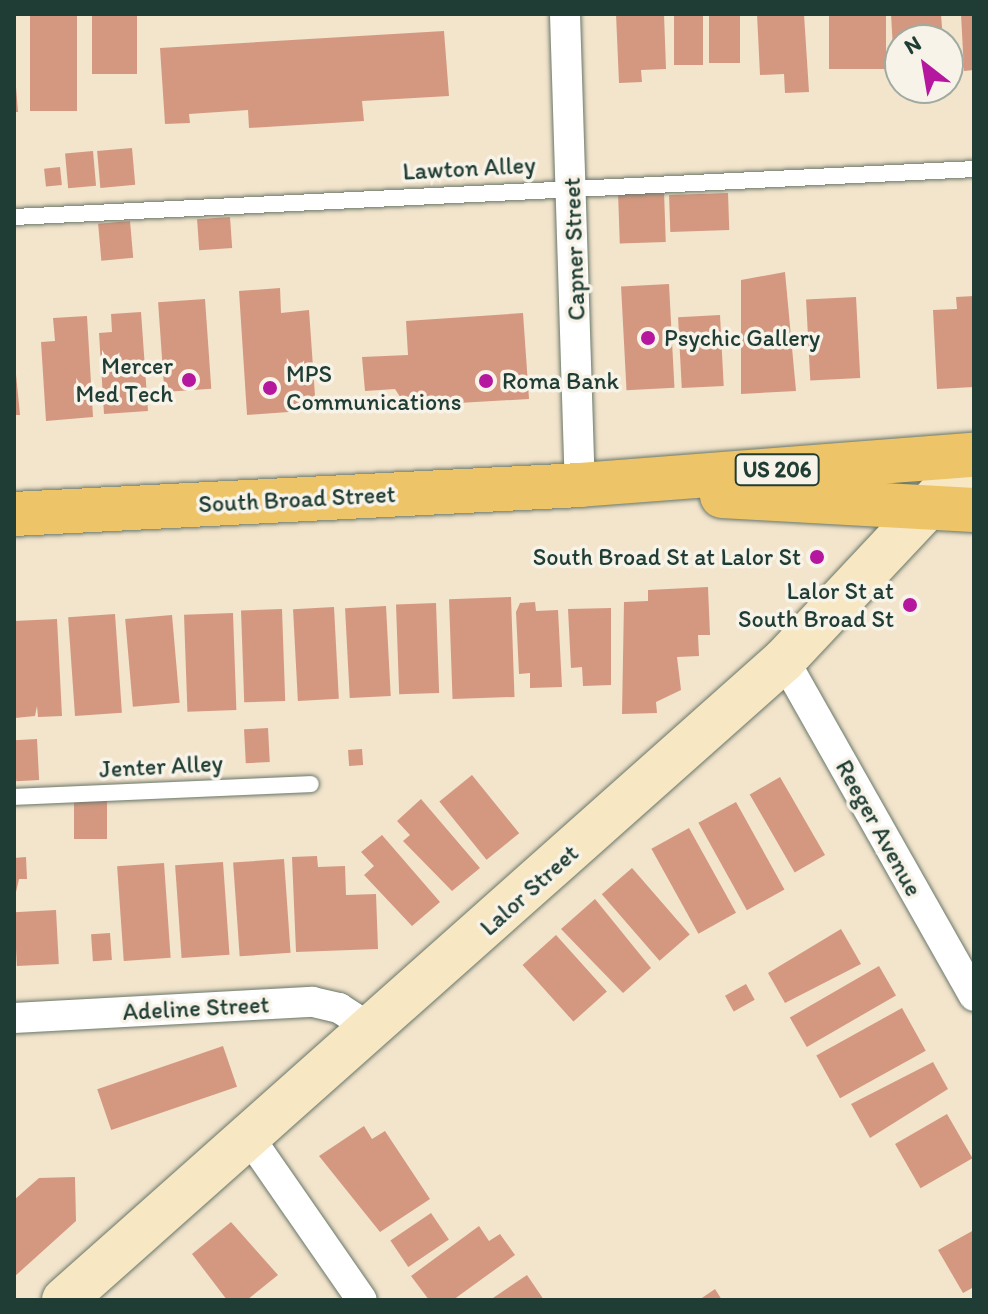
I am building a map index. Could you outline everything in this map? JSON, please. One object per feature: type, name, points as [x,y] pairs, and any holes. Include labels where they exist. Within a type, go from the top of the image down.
[{"type":"main road","name":"South Broad Street","points":[[14,514],[580,485],[974,456]]},
{"type":"main road","name":"Lalor Street","points":[[64,1300],[784,660],[931,511],[974,456]]},
{"type":"main road","name":"South Broad Street","points":[[580,485],[931,511],[974,510]]},
{"type":"street","name":"Capner Street","points":[[565,14],[580,485]]},
{"type":"street","name":"Reeger Avenue","points":[[784,660],[974,996]]},
{"type":"street","name":"Adeline Street","points":[[14,1018],[313,1002],[339,1008],[371,1029]]},
{"type":"street","points":[[249,1137],[362,1300]]},
{"type":"lane","name":"Lawton Alley","points":[[14,217],[572,186],[974,169]]},
{"type":"lane","name":"Jenter Alley","points":[[14,797],[311,784]]},
{"type":"building","points":[[30,14],[77,14],[77,111],[30,111]]},
{"type":"building","points":[[92,14],[137,14],[137,74],[92,74]]},
{"type":"building","points":[[616,14],[664,14],[666,69],[641,70],[642,82],[619,83]]},
{"type":"building","points":[[674,14],[703,14],[703,65],[674,65]]},
{"type":"building","points":[[709,14],[740,14],[740,63],[709,63]]},
{"type":"building","points":[[757,14],[804,14],[809,92],[785,93],[784,74],[760,75]]},
{"type":"building","points":[[829,14],[886,14],[884,69],[829,69]]},
{"type":"building","points":[[891,14],[941,14],[942,24],[892,24]]},
{"type":"building","points":[[961,14],[974,14],[974,70],[964,71],[964,24]]},
{"type":"building","points":[[444,31],[449,96],[362,101],[364,121],[249,128],[248,110],[189,114],[190,123],[165,124],[160,48]]},
{"type":"building","points":[[16,87],[18,112],[14,112]]},
{"type":"building","points":[[132,148],[135,185],[100,188],[97,151]]},
{"type":"building","points":[[93,151],[96,186],[68,188],[65,153]]},
{"type":"building","points":[[60,167],[62,185],[46,187],[44,169]]},
{"type":"building","points":[[664,191],[666,242],[620,244],[618,193]]},
{"type":"building","points":[[728,193],[729,230],[670,232],[669,195]]},
{"type":"building","points":[[230,217],[232,248],[199,250],[197,219]]},
{"type":"building","points":[[130,221],[133,258],[101,261],[98,224]]},
{"type":"building","points":[[785,272],[796,391],[741,394],[741,280]]},
{"type":"building","name":"Psychic Gallery","points":[[669,284],[674,388],[627,390],[621,287]]},
{"type":"building","points":[[280,288],[281,313],[309,310],[316,410],[247,415],[239,291]]},
{"type":"building","points":[[974,296],[974,387],[937,389],[933,310],[957,309],[956,297]]},
{"type":"building","points":[[856,297],[860,378],[810,381],[806,300]]},
{"type":"building","points":[[205,299],[211,389],[164,392],[158,302]]},
{"type":"building","points":[[141,312],[148,411],[104,414],[99,333],[112,332],[111,314]]},
{"type":"building","points":[[523,313],[529,399],[406,406],[395,389],[365,391],[362,357],[408,355],[406,321]]},
{"type":"building","points":[[720,315],[724,386],[682,388],[678,317]]},
{"type":"building","points":[[87,316],[93,417],[46,421],[41,342],[55,341],[53,318]]},
{"type":"building","points":[[14,354],[20,415],[14,415]]},
{"type":"building","points":[[708,587],[710,635],[698,635],[699,656],[677,657],[681,690],[656,702],[657,713],[622,714],[624,602],[648,601],[648,590]]},
{"type":"building","points":[[511,597],[514,697],[453,699],[449,599]]},
{"type":"building","points":[[535,602],[536,611],[558,610],[562,687],[530,688],[530,673],[519,674],[516,612],[520,603]]},
{"type":"building","points":[[436,603],[439,693],[399,694],[396,604]]},
{"type":"building","points":[[386,606],[391,696],[350,698],[345,608]]},
{"type":"building","points":[[334,607],[339,699],[298,701],[293,609]]},
{"type":"building","points":[[611,608],[611,685],[583,686],[582,667],[571,668],[568,609]]},
{"type":"building","points":[[282,609],[285,701],[244,702],[241,610]]},
{"type":"building","points":[[233,613],[236,710],[187,712],[184,615]]},
{"type":"building","points":[[115,614],[122,713],[75,716],[68,617]]},
{"type":"building","points":[[172,615],[180,703],[133,707],[125,619]]},
{"type":"building","points":[[57,619],[62,716],[38,717],[37,706],[35,716],[15,718],[14,621]]},
{"type":"building","points":[[268,728],[270,762],[246,763],[244,729]]},
{"type":"building","points":[[37,739],[39,780],[16,781],[14,740]]},
{"type":"building","points":[[362,749],[363,765],[349,766],[348,750]]},
{"type":"building","points":[[472,775],[519,833],[487,860],[439,801]]},
{"type":"building","points":[[780,777],[825,855],[795,872],[750,794]]},
{"type":"building","points":[[74,799],[107,799],[107,839],[74,839]]},
{"type":"building","points":[[421,799],[480,868],[452,891],[403,841],[410,835],[397,821]]},
{"type":"building","points":[[736,802],[784,889],[747,910],[698,823]]},
{"type":"building","points":[[689,828],[736,913],[698,934],[651,849]]},
{"type":"building","points":[[382,835],[440,902],[412,926],[364,875],[374,866],[361,852]]},
{"type":"building","points":[[317,856],[318,867],[345,866],[346,895],[376,894],[378,949],[296,952],[292,857]]},
{"type":"building","points":[[26,857],[27,879],[19,879],[14,901],[14,858]]},
{"type":"building","points":[[284,859],[291,953],[240,956],[233,863]]},
{"type":"building","points":[[223,862],[229,955],[182,958],[175,865]]},
{"type":"building","points":[[164,863],[171,958],[124,961],[117,866]]},
{"type":"building","points":[[632,868],[690,934],[660,961],[602,894]]},
{"type":"building","points":[[595,899],[651,968],[623,993],[561,929]]},
{"type":"building","points":[[56,910],[59,964],[17,966],[14,912]]},
{"type":"building","points":[[841,929],[861,964],[785,1003],[768,973]]},
{"type":"building","points":[[110,933],[112,960],[93,961],[91,934]]},
{"type":"building","points":[[556,935],[607,991],[573,1022],[523,965]]},
{"type":"building","points":[[879,966],[896,995],[807,1047],[790,1018]]},
{"type":"building","points":[[746,984],[755,1000],[734,1011],[725,996]]},
{"type":"building","points":[[902,1008],[926,1051],[840,1098],[816,1056]]},
{"type":"building","points":[[223,1046],[237,1087],[111,1130],[97,1089]]},
{"type":"building","points":[[933,1062],[948,1089],[870,1138],[851,1104]]},
{"type":"building","points":[[947,1114],[972,1158],[921,1188],[895,1144]]},
{"type":"building","points":[[364,1126],[372,1139],[385,1131],[430,1199],[380,1232],[319,1156]]},
{"type":"building","points":[[75,1177],[76,1221],[14,1277],[14,1200],[39,1178]]},
{"type":"building","points":[[431,1213],[449,1240],[408,1267],[390,1240]]},
{"type":"building","points":[[231,1222],[278,1275],[247,1300],[227,1300],[192,1254]]},
{"type":"building","points":[[479,1226],[489,1241],[500,1234],[515,1255],[453,1300],[429,1300],[411,1276]]},
{"type":"building","points":[[974,1230],[974,1287],[963,1293],[938,1250]]},
{"type":"building","points":[[527,1275],[544,1300],[490,1300]]},
{"type":"building","points":[[715,1289],[722,1300],[699,1300]]},
{"type":"place","name":"Psychic Gallery","points":[[648,338]]},
{"type":"place","name":"Mercer Med Tech","points":[[189,380]]},
{"type":"place","name":"Roma Bank","points":[[486,381]]},
{"type":"place","name":"MPS Communications","points":[[270,388]]},
{"type":"place","name":"South Broad St at Lalor St","points":[[817,557]]},
{"type":"place","name":"Lalor St at South Broad St","points":[[910,605]]}]
